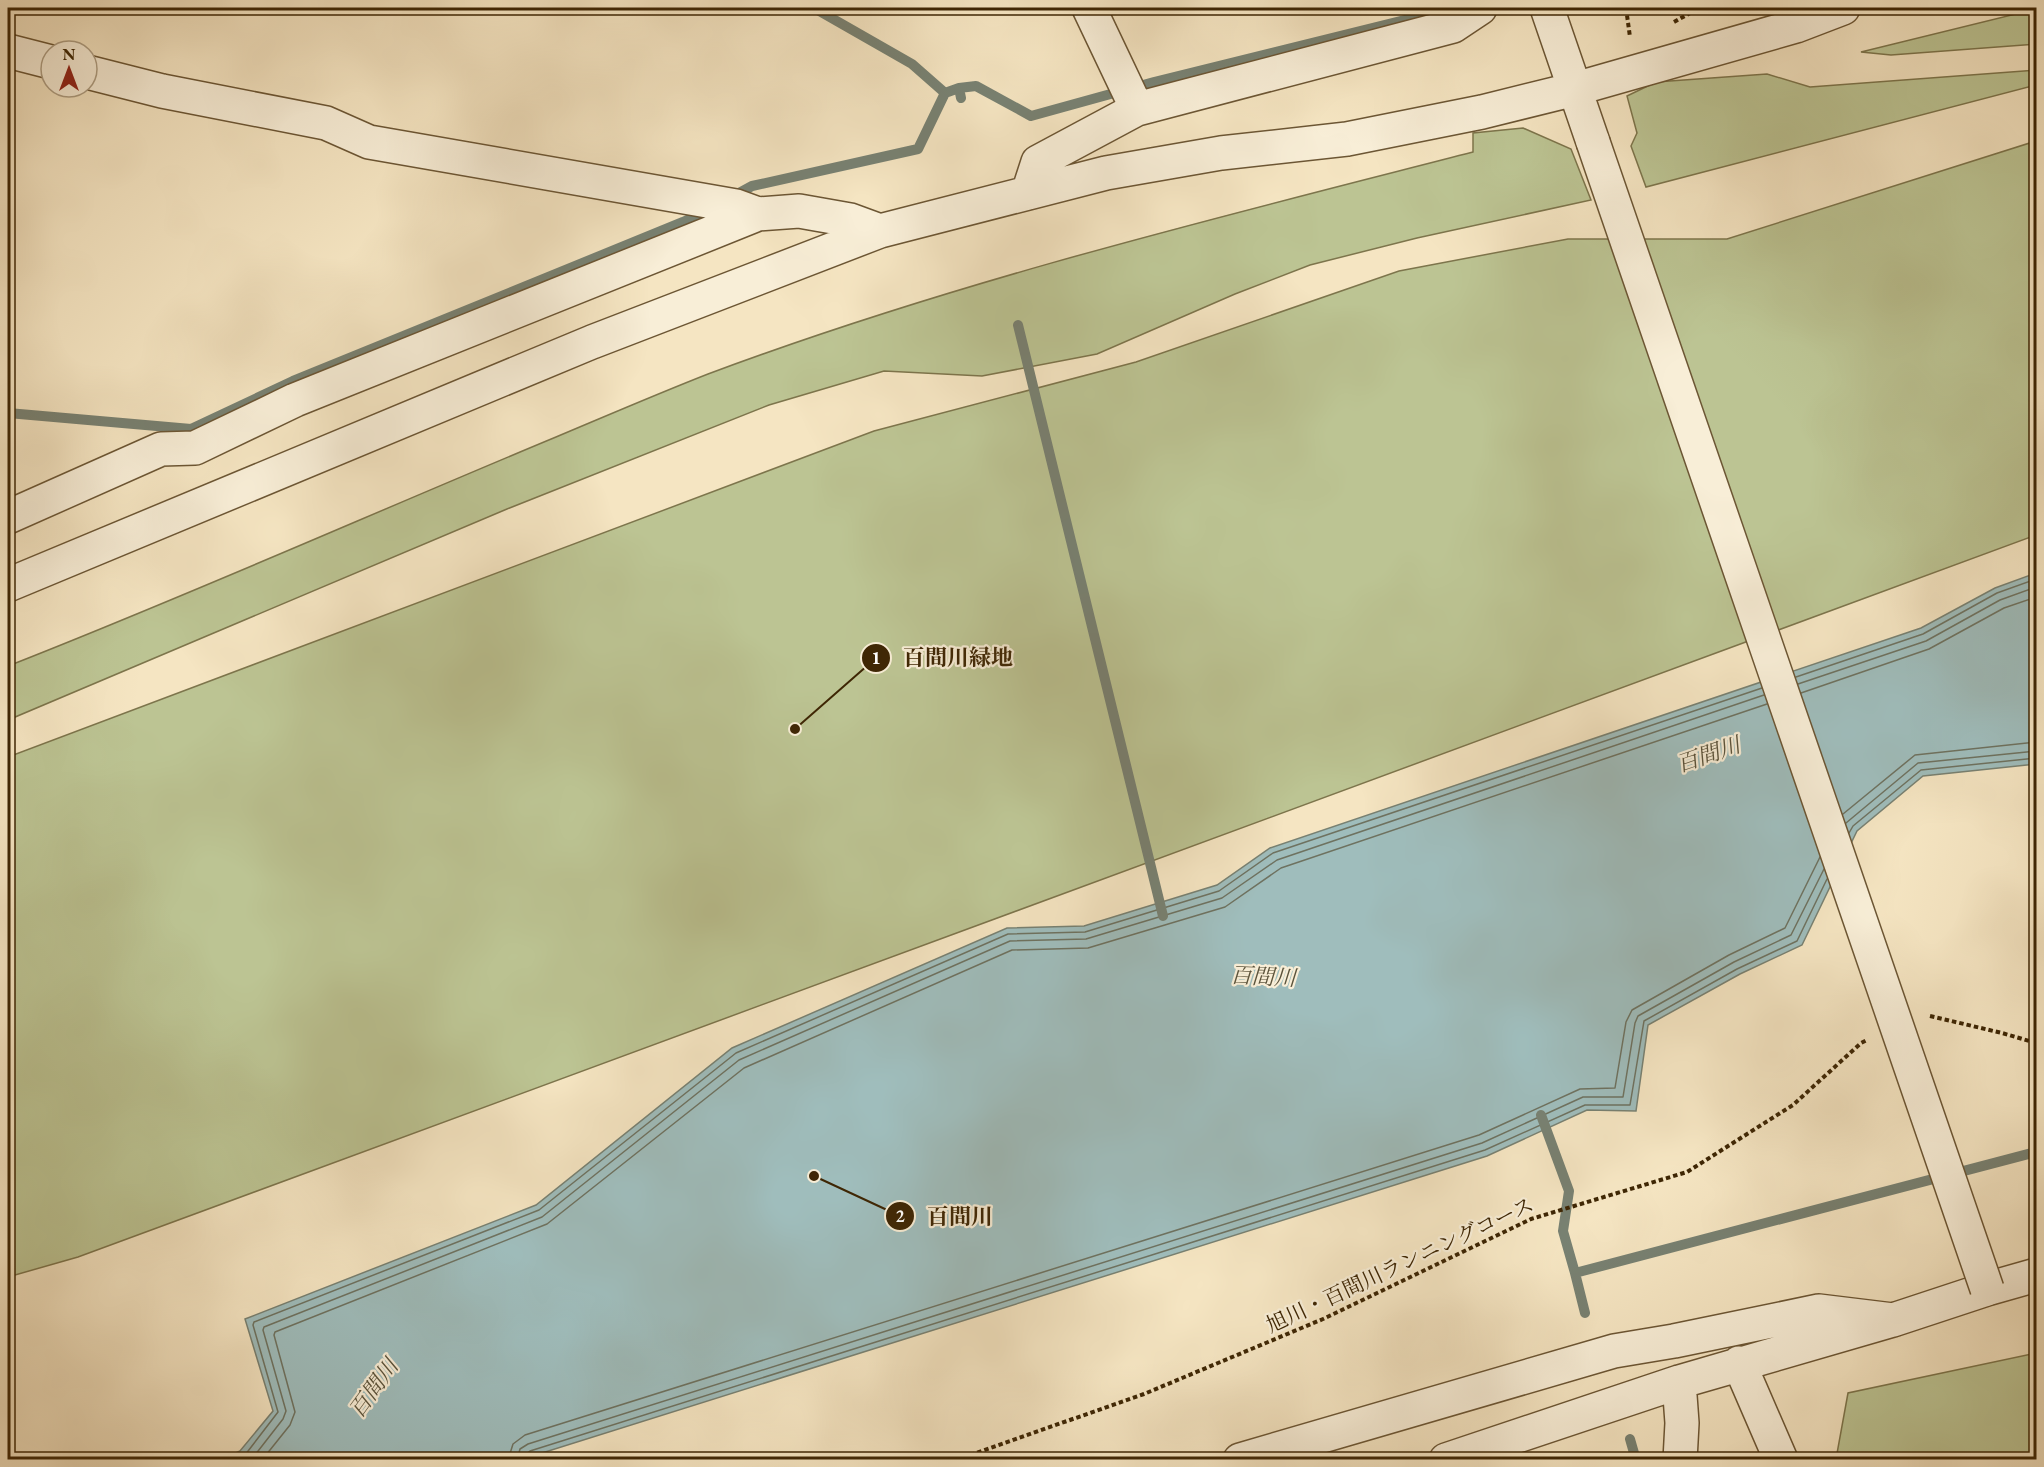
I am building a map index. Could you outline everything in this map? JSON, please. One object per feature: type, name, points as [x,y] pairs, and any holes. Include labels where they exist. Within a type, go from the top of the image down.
[{"type":"street","points":[[1089,8],[1131,95]]},
{"type":"street","points":[[1028,193],[1038,162],[1131,95],[1454,26],[1479,8]]},
{"type":"street","points":[[1547,8],[1987,1289]]},
{"type":"street","points":[[8,585],[592,342],[880,231],[1106,173],[1221,153],[1347,139],[1482,112],[1575,89],[1796,26],[1843,8]]},
{"type":"street","points":[[8,51],[39,59]]},
{"type":"street","points":[[99,75],[162,91],[326,123],[369,142],[734,207],[799,211],[850,220],[880,231]]},
{"type":"street","points":[[8,518],[161,449],[195,448],[296,400],[734,207]]},
{"type":"street","points":[[1446,1460],[1513,1447],[1678,1382],[1893,1320],[2037,1275]]},
{"type":"street","points":[[1240,1460],[1614,1352],[1819,1311],[1893,1320]]},
{"type":"street","points":[[1739,1363],[1776,1453],[1781,1460]]},
{"type":"street","points":[[1678,1382],[1682,1423],[1680,1460]]},
{"type":"path","points":[[1626,8],[1630,34]]},
{"type":"path","points":[[1922,1019],[1932,1016],[2037,1043]]},
{"type":"path","name":"旭川・百間川ランニングコース","points":[[956,1460],[1154,1390],[1323,1318],[1531,1219],[1687,1172],[1793,1105],[1861,1042],[1871,1039]]},
{"type":"green space","points":[[2036,9],[2036,44],[1891,55],[1861,52]]},
{"type":"green space","points":[[2036,70],[2036,85],[1646,187],[1631,146],[1637,133],[1627,96],[1656,82],[1767,74],[1810,87]]},
{"type":"green space","points":[[1523,128],[1571,149],[1591,200],[1417,238],[1310,265],[1235,294],[1097,354],[982,376],[884,371],[769,405],[507,509],[8,720],[8,666],[146,611],[708,374],[802,340],[992,280],[1184,227],[1473,152],[1473,133]]},
{"type":"green space","points":[[2036,141],[2036,535],[78,1257],[8,1277],[8,757],[874,431],[1136,362],[1399,271],[1568,239],[1727,239]]},
{"type":"green space","points":[[2036,1353],[2036,1459],[1836,1459],[1848,1393]]},
{"type":"water","points":[[2036,573],[2036,764],[1923,776],[1857,831],[1802,945],[1740,974],[1648,1025],[1636,1111],[1587,1110],[1487,1156],[523,1459],[221,1460],[240,1451],[273,1411],[245,1319],[536,1205],[732,1048],[1007,928],[1084,926],[1217,885],[1270,848],[1921,628],[1995,588]]},
{"type":"waterway","points":[[814,8],[912,64],[945,93]]},
{"type":"waterway","points":[[961,98],[959,88],[976,86],[1031,116],[1154,82],[1448,8]]},
{"type":"waterway","points":[[730,198],[752,186],[918,149],[945,93],[959,88]]},
{"type":"waterway","points":[[8,413],[191,429],[293,381],[709,210]]},
{"type":"waterway","points":[[1018,325],[1163,916]]},
{"type":"waterway","points":[[1541,1115],[1569,1191],[1563,1231],[1575,1273]]},
{"type":"waterway","points":[[1585,1313],[1575,1273],[2036,1152]]},
{"type":"waterway","points":[[1630,1439],[1636,1460]]},
{"type":"place","name":"百間川緑地","points":[[795,729]]},
{"type":"place","name":"百間川","points":[[814,1176]]}]
